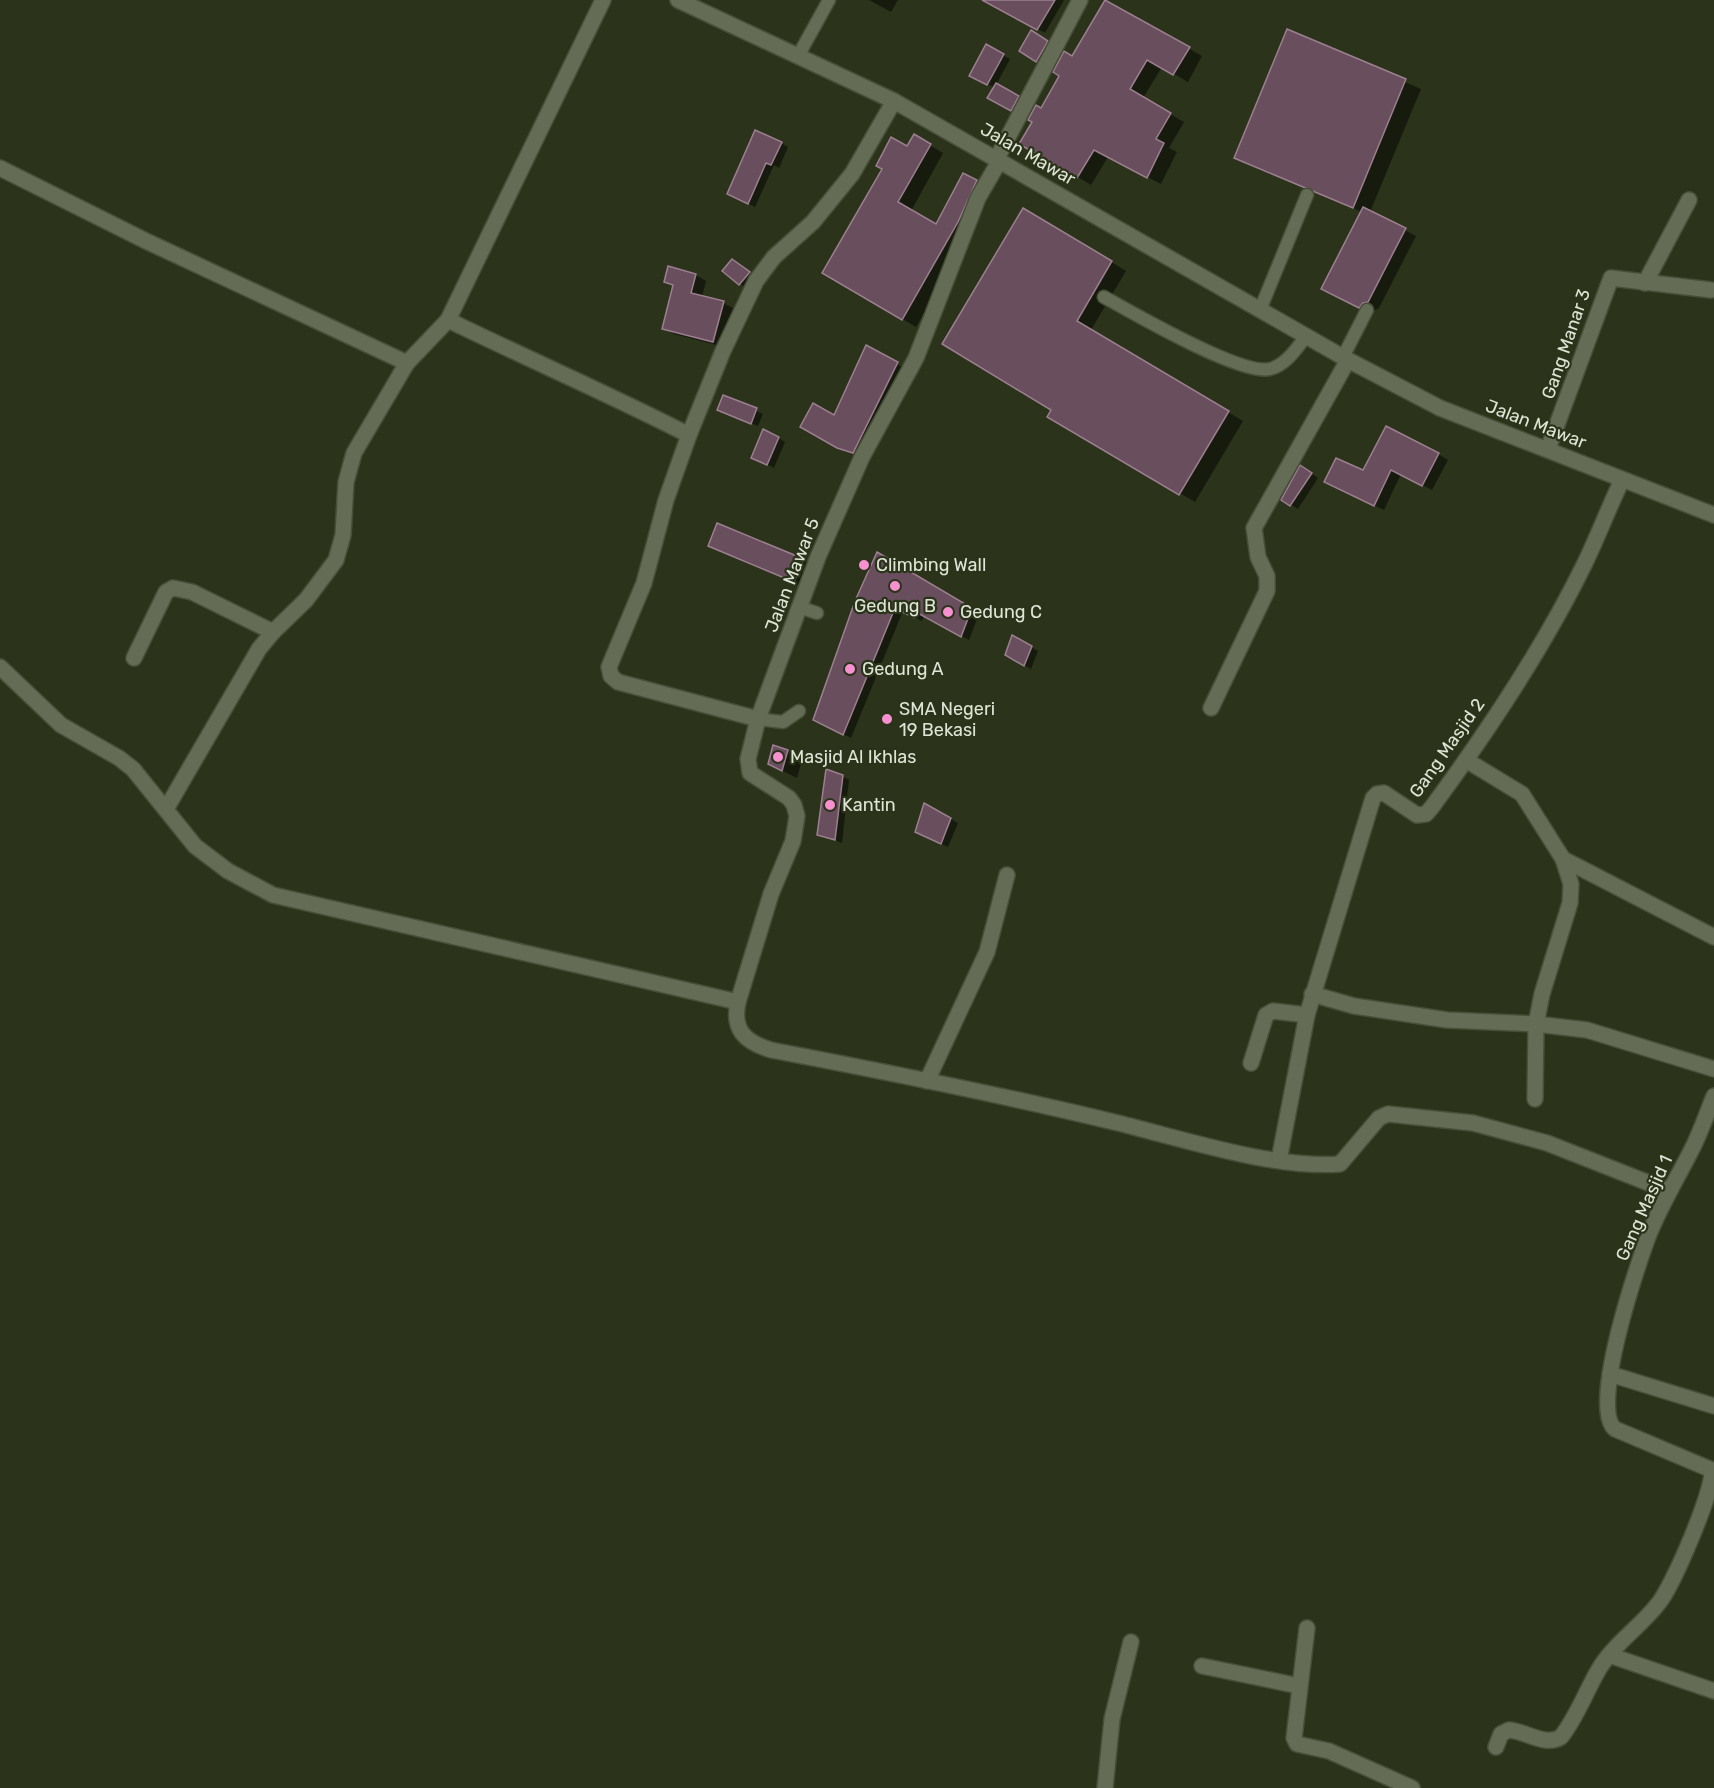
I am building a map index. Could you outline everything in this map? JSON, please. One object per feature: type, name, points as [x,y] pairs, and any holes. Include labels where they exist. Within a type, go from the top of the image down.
[{"type":"street","points":[[166,809],[240,678],[273,632],[306,600],[336,560],[343,535],[346,482],[354,453],[407,363],[448,320],[603,0]]},
{"type":"street","name":"Jalan Mawar","points":[[678,0],[894,101],[1346,359],[1440,408],[1714,515]]},
{"type":"street","name":"Jalan Mawar 5","points":[[738,1002],[771,894],[794,841],[797,816],[789,798],[750,773],[748,759],[758,719],[818,557],[862,457],[928,333],[978,198],[1080,0]]},
{"type":"street","points":[[758,719],[618,682],[609,673],[615,650],[644,583],[666,500],[689,435],[756,281],[774,257],[813,222],[852,174],[894,101]]},
{"type":"street","points":[[0,168],[146,241],[407,363]]},
{"type":"street","points":[[1689,200],[1644,283],[1711,290]]},
{"type":"street","name":"Gang Manar 3","points":[[1548,449],[1611,278],[1644,283]]},
{"type":"street","points":[[448,320],[527,358],[588,383],[689,435]]},
{"type":"street","points":[[1210,708],[1268,591],[1267,576],[1258,557],[1254,528],[1346,359]]},
{"type":"street","name":"Gang Masjid 2","points":[[1279,1160],[1306,1016],[1373,798],[1377,794],[1384,793],[1417,815],[1426,814],[1466,760],[1545,635],[1585,564],[1622,480]]},
{"type":"street","points":[[134,658],[166,592],[173,588],[192,592],[273,632]]},
{"type":"street","points":[[0,667],[61,725],[126,764],[195,846],[228,871],[273,895],[738,1002],[735,1017],[741,1033],[753,1045],[1116,1122],[1225,1150],[1279,1160],[1340,1164],[1379,1118],[1388,1114],[1473,1123],[1547,1143],[1670,1191]]},
{"type":"street","points":[[1466,760],[1522,794],[1563,859],[1571,884],[1570,903],[1542,994],[1536,1024],[1535,1099]]},
{"type":"street","points":[[1563,859],[1714,938]]},
{"type":"street","points":[[927,1081],[987,952],[1006,875]]},
{"type":"street","points":[[1312,994],[1354,1006],[1447,1020],[1536,1024],[1587,1030],[1714,1069]]},
{"type":"street","points":[[1251,1063],[1266,1015],[1273,1011],[1306,1016]]},
{"type":"street","name":"Gang Masjid 1","points":[[1710,1509],[1714,1478],[1712,1470],[1620,1432],[1608,1421],[1610,1374],[1638,1265],[1670,1191],[1694,1145],[1714,1096]]},
{"type":"street","points":[[1610,1374],[1714,1406]]},
{"type":"street","points":[[1496,1747],[1501,1734],[1509,1730],[1543,1740],[1558,1739],[1609,1655],[1644,1621],[1673,1582],[1710,1509]]},
{"type":"street","points":[[1308,1628],[1294,1738],[1297,1744],[1329,1751],[1412,1788]]},
{"type":"street","points":[[1105,1788],[1115,1700],[1131,1642]]},
{"type":"street","points":[[1609,1655],[1714,1691]]},
{"type":"street","points":[[1202,1666],[1299,1686]]},
{"type":"lane","points":[[798,56],[829,0]]},
{"type":"lane","points":[[1260,310],[1307,195]]},
{"type":"lane","points":[[1104,297],[1189,344],[1250,367],[1267,370],[1280,366],[1307,335]]},
{"type":"lane","points":[[1346,359],[1367,310]]},
{"type":"lane","points":[[799,608],[817,613]]},
{"type":"lane","points":[[758,719],[783,722],[799,711]]},
{"type":"building","points":[[982,0],[1055,0],[1037,30]]},
{"type":"building","points":[[1105,0],[1190,47],[1173,75],[1147,60],[1130,89],[1171,113],[1156,139],[1164,143],[1147,178],[1094,150],[1077,178],[1019,144],[1032,122],[1028,120],[1036,105],[1041,108],[1059,76],[1053,72],[1064,51],[1072,56]]},
{"type":"building","points":[[1287,29],[1406,79],[1353,208],[1234,158]]},
{"type":"building","points":[[1031,30],[1048,41],[1036,62],[1019,51]]},
{"type":"building","points":[[986,44],[1004,54],[987,85],[969,76]]},
{"type":"building","points":[[996,83],[1019,96],[1011,111],[987,98]]},
{"type":"building","points":[[755,130],[782,142],[771,165],[766,163],[748,204],[727,194]]},
{"type":"building","points":[[914,134],[931,144],[898,202],[936,224],[963,173],[977,180],[958,222],[902,320],[822,273],[882,169],[876,166],[891,137],[907,146]]},
{"type":"building","points":[[1363,207],[1406,228],[1368,302],[1363,303],[1359,308],[1321,289]]},
{"type":"building","points":[[1023,208],[1112,261],[1077,321],[1229,411],[1179,495],[1047,417],[1051,410],[942,344]]},
{"type":"building","points":[[732,259],[750,272],[739,285],[722,271]]},
{"type":"building","points":[[668,266],[696,274],[691,293],[724,301],[713,342],[662,329],[673,285],[664,282]]},
{"type":"building","points":[[866,345],[898,362],[853,453],[837,448],[800,427],[813,403],[834,415]]},
{"type":"building","points":[[723,395],[757,408],[751,424],[717,410]]},
{"type":"building","points":[[1386,426],[1439,453],[1422,486],[1391,470],[1374,506],[1324,482],[1336,458],[1363,470]]},
{"type":"building","points":[[763,429],[779,437],[767,465],[751,458]]},
{"type":"building","points":[[1300,465],[1312,473],[1290,506],[1281,500]]},
{"type":"building","points":[[717,523],[804,559],[794,582],[708,546]]},
{"type":"building","points":[[877,552],[972,608],[961,637],[916,612],[914,618],[895,608],[843,735],[813,720],[855,601]]},
{"type":"building","points":[[1012,635],[1032,646],[1024,666],[1005,655]]},
{"type":"building","name":"Masjid Al Ikhlas","points":[[773,745],[788,750],[782,771],[768,764]]},
{"type":"building","name":"Kantin","points":[[826,769],[843,775],[835,840],[817,835]]},
{"type":"building","points":[[924,803],[951,818],[941,844],[915,832]]},
{"type":"place","name":"Climbing Wall","points":[[864,565]]},
{"type":"place","name":"Gedung B","points":[[895,586]]},
{"type":"place","name":"Gedung C","points":[[948,612]]},
{"type":"place","name":"Gedung A","points":[[850,669]]},
{"type":"place","name":"SMA Negeri 19 Bekasi","points":[[887,719]]},
{"type":"place","name":"Masjid Al Ikhlas","points":[[778,757]]},
{"type":"place","name":"Kantin","points":[[830,805]]}]
